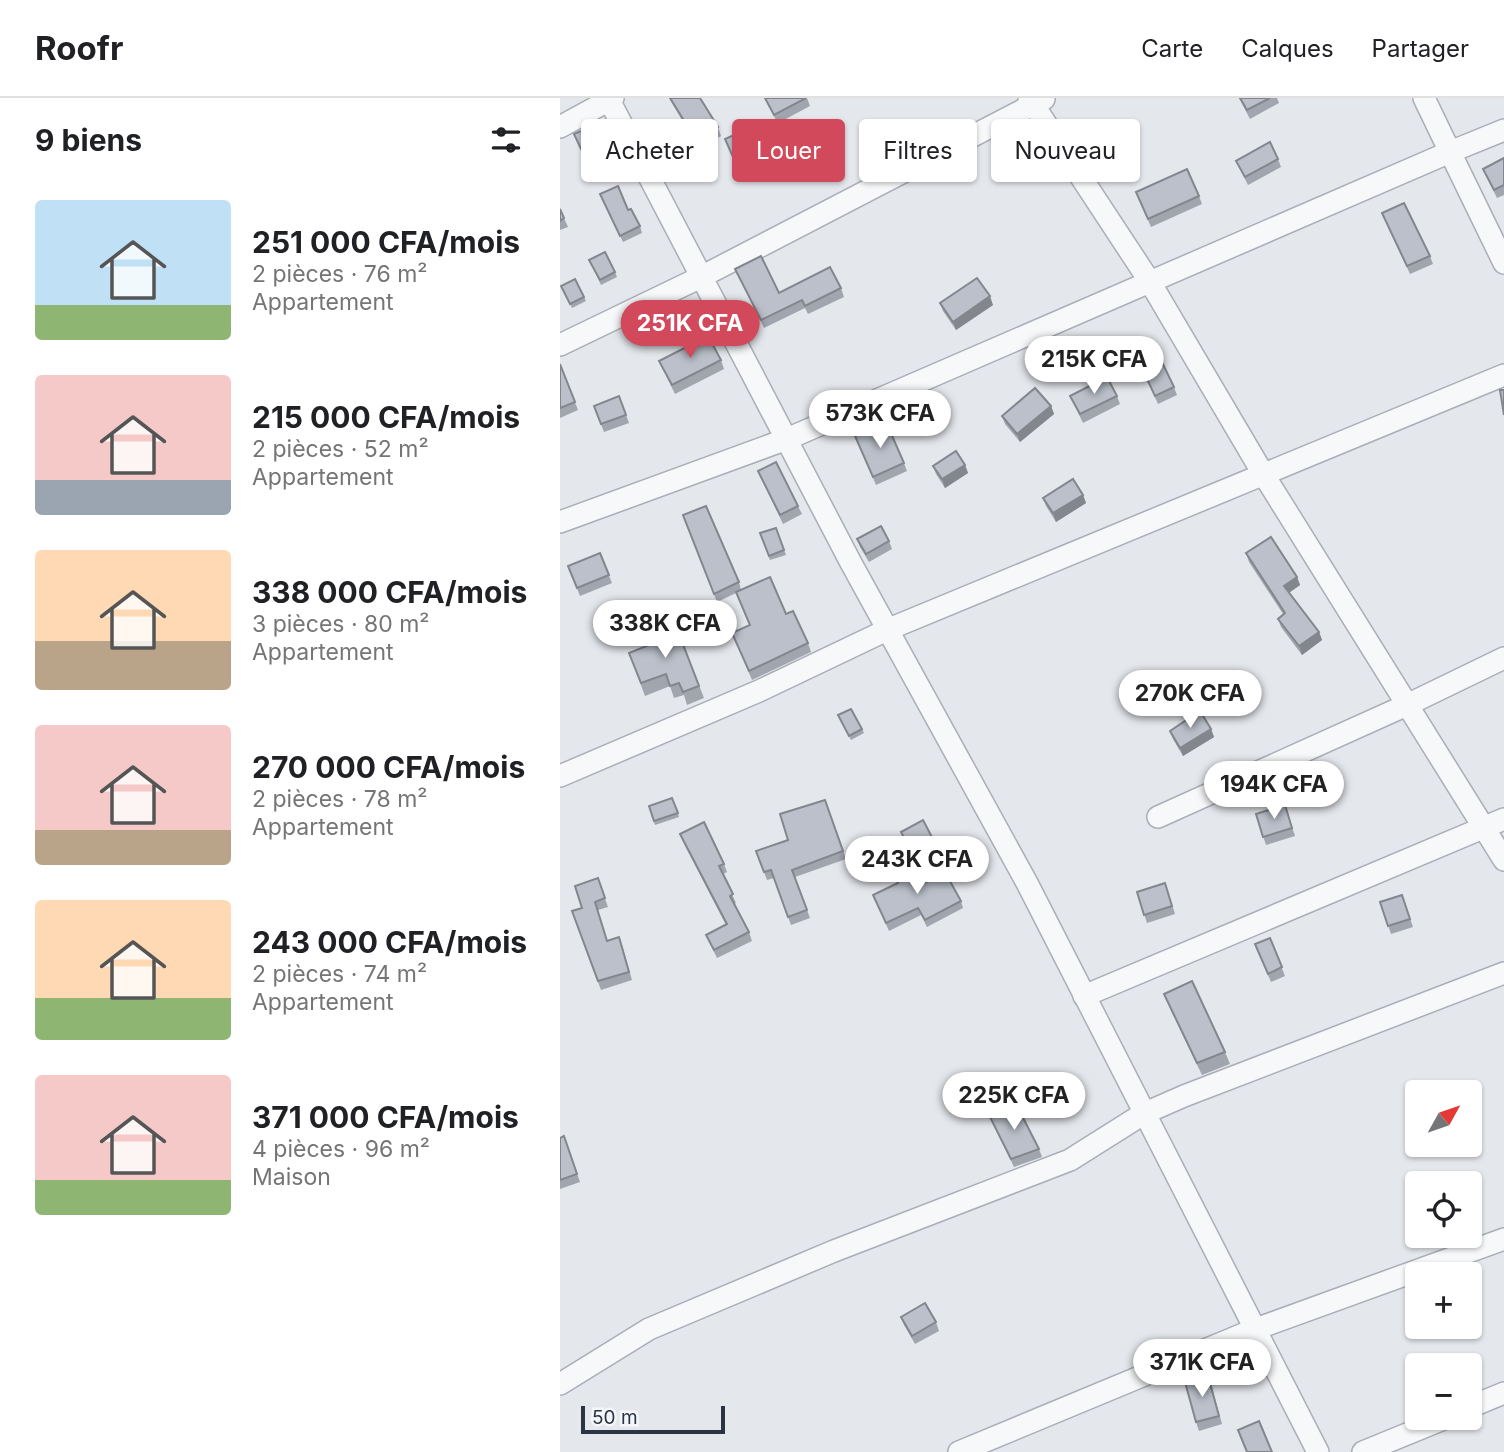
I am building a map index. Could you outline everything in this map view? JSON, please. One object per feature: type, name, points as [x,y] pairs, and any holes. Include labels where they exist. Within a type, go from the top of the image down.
[{"type":"street","points":[[1424,98],[1504,263]]},
{"type":"street","points":[[560,127],[610,99],[851,563],[1027,883],[1253,1330],[1318,1452]]},
{"type":"street","points":[[560,345],[701,277],[1036,100],[1150,282],[1262,472],[1409,704],[1494,823],[1504,860]]},
{"type":"street","points":[[560,522],[787,439],[1504,130]]},
{"type":"street","points":[[560,776],[759,691],[889,629],[1262,472],[1504,375]]},
{"type":"street","points":[[1158,817],[1409,704],[1504,658]]},
{"type":"street","points":[[1084,996],[1494,823]]},
{"type":"street","points":[[560,1384],[649,1329],[834,1251],[1070,1160],[1143,1114],[1184,1096],[1504,973]]},
{"type":"street","points":[[959,1452],[1253,1330],[1504,1239]]},
{"type":"street","points":[[1482,1402],[1504,1393]]},
{"type":"street","points":[[1363,1452],[1417,1430]]},
{"type":"building","points":[[670,98],[700,98],[713,119],[683,119]]},
{"type":"building","points":[[765,98],[806,98],[774,115]]},
{"type":"building","points":[[1240,98],[1270,98],[1247,110]]},
{"type":"building","points":[[581,131],[581,149],[574,134]]},
{"type":"building","points":[[732,136],[732,155],[725,139]]},
{"type":"building","points":[[1270,142],[1278,159],[1245,177],[1236,161]]},
{"type":"building","points":[[1504,158],[1504,185],[1494,190],[1483,169]]},
{"type":"building","points":[[1187,169],[1199,196],[1148,219],[1136,192]]},
{"type":"building","points":[[618,186],[628,210],[631,209],[640,226],[620,236],[600,194]]},
{"type":"building","points":[[1404,203],[1430,256],[1407,266],[1382,213]]},
{"type":"building","points":[[605,252],[615,272],[600,280],[589,260]]},
{"type":"building","points":[[761,256],[779,293],[830,267],[841,288],[805,306],[802,300],[761,320],[735,269]]},
{"type":"building","points":[[977,278],[990,296],[953,322],[940,303]]},
{"type":"building","points":[[575,279],[584,297],[570,304],[561,286]]},
{"type":"building","points":[[708,336],[721,360],[672,385],[659,361]]},
{"type":"building","points":[[1160,358],[1174,387],[1155,396],[1141,366]]},
{"type":"building","points":[[560,364],[575,402],[560,408]]},
{"type":"building","points":[[1107,377],[1117,396],[1080,414],[1070,396]]},
{"type":"building","points":[[1035,388],[1051,406],[1017,434],[1002,416]]},
{"type":"building","points":[[1500,390],[1504,390],[1504,415]]},
{"type":"building","points":[[619,396],[626,415],[601,424],[594,406]]},
{"type":"building","points":[[886,422],[904,463],[873,477],[855,436]]},
{"type":"building","points":[[956,451],[965,465],[942,479],[933,466]]},
{"type":"building","points":[[776,462],[798,506],[780,515],[758,471]]},
{"type":"building","points":[[1073,479],[1083,495],[1053,513],[1043,498]]},
{"type":"building","points":[[706,506],[739,582],[714,594],[683,515]]},
{"type":"building","points":[[881,526],[889,541],[866,554],[857,539]]},
{"type":"building","points":[[776,528],[784,550],[769,556],[760,533]]},
{"type":"building","points":[[1271,537],[1297,577],[1284,586],[1319,632],[1299,646],[1278,619],[1285,613],[1246,553]]},
{"type":"building","points":[[600,553],[609,575],[577,588],[568,566]]},
{"type":"building","points":[[770,577],[786,614],[793,611],[808,643],[749,671],[732,633],[750,625],[736,592]]},
{"type":"building","points":[[623,607],[631,625],[615,632],[607,613]]},
{"type":"building","points":[[676,626],[699,686],[683,692],[679,683],[670,686],[666,674],[641,683],[629,653],[654,643],[651,635]]},
{"type":"building","points":[[851,709],[862,729],[849,736],[838,715]]},
{"type":"building","points":[[1200,711],[1211,729],[1180,748],[1170,731]]},
{"type":"building","points":[[672,798],[678,813],[654,821],[649,806]]},
{"type":"building","points":[[825,800],[843,851],[792,870],[807,910],[788,917],[771,870],[764,872],[756,851],[788,840],[780,814]]},
{"type":"building","points":[[1285,805],[1292,828],[1263,837],[1256,814]]},
{"type":"building","points":[[923,820],[934,841],[912,853],[901,832]]},
{"type":"building","points":[[704,822],[724,864],[719,866],[733,894],[730,896],[749,932],[714,950],[706,935],[727,924],[680,834]]},
{"type":"building","points":[[917,868],[924,883],[945,872],[961,901],[925,920],[918,908],[886,923],[873,895],[898,883],[896,879]]},
{"type":"building","points":[[598,878],[605,898],[595,902],[607,941],[619,937],[629,972],[598,981],[572,911],[582,908],[575,886]]},
{"type":"building","points":[[1165,883],[1172,906],[1144,915],[1137,892]]},
{"type":"building","points":[[1402,895],[1410,919],[1388,926],[1380,902]]},
{"type":"building","points":[[1270,938],[1282,967],[1268,974],[1255,944]]},
{"type":"building","points":[[1192,981],[1225,1052],[1197,1063],[1164,994]]},
{"type":"building","points":[[1016,1104],[1039,1149],[1011,1159],[990,1117]]},
{"type":"building","points":[[564,1136],[577,1174],[560,1180],[560,1138]]},
{"type":"building","points":[[925,1303],[936,1322],[912,1336],[901,1317]]},
{"type":"building","points":[[1208,1376],[1219,1416],[1196,1422],[1185,1382]]},
{"type":"building","points":[[1259,1421],[1272,1452],[1247,1452],[1238,1430]]}]
